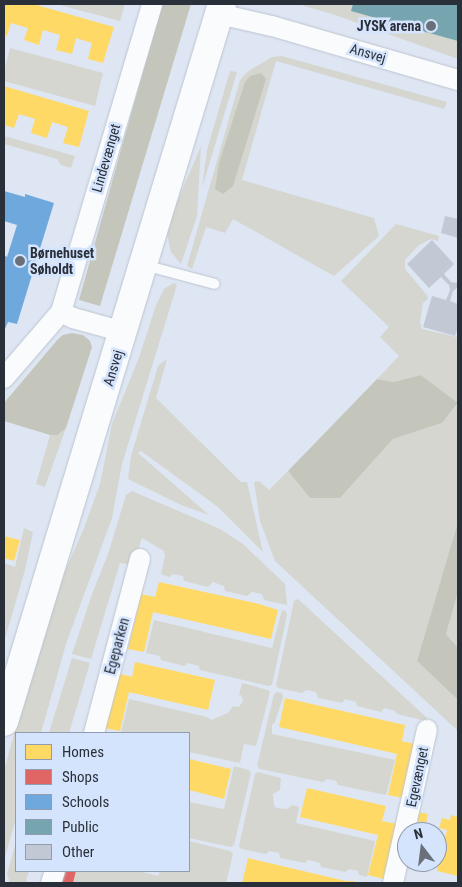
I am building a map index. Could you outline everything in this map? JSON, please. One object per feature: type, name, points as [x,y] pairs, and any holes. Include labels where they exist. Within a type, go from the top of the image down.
[{"type":"street","name":"Lindevænget","points":[[61,312],[152,4]]},
{"type":"street","name":"Ansvej","points":[[4,722],[221,9],[281,29],[458,80]]},
{"type":"street","points":[[4,378],[61,312],[81,321],[124,332]]},
{"type":"street","name":"Egeparken","points":[[94,732],[140,560]]},
{"type":"street","name":"Egevænget","points":[[393,883],[427,730]]},
{"type":"lane","points":[[144,265],[215,284]]},
{"type":"shaded area","points":[[56,4],[125,4],[120,21]]},
{"type":"shaded area","points":[[162,4],[191,4],[100,306],[79,300]]},
{"type":"shaded area","points":[[298,4],[458,4],[458,59],[335,15]]},
{"type":"shaded area","points":[[10,48],[103,73],[95,106],[4,81],[4,71]]},
{"type":"shaded area","points":[[282,56],[447,102],[444,109],[276,61],[242,180],[374,218],[379,236],[334,276],[233,219],[225,233],[206,227],[192,269],[187,266],[240,80],[247,72],[272,57]]},
{"type":"shaded area","points":[[230,71],[237,72],[202,188],[207,150]]},
{"type":"shaded area","points":[[261,73],[266,79],[233,186],[223,194],[215,189],[219,163],[245,82],[250,76]]},
{"type":"shaded area","points":[[4,136],[75,156],[71,168],[61,165],[57,159],[4,144]]},
{"type":"shaded area","points":[[201,146],[197,216],[181,264],[171,252],[167,234],[174,209]]},
{"type":"shaded area","points":[[396,224],[439,236],[438,241],[431,239],[419,245],[405,260],[405,269],[427,295],[428,299],[423,303],[420,322],[422,329],[457,337],[458,333],[458,403],[421,375],[392,382],[377,379],[399,356],[380,337],[389,327],[341,281]]},
{"type":"shaded area","points":[[174,283],[177,285],[122,464],[112,518],[66,644],[41,732],[15,732],[15,822],[4,860],[4,771],[47,612],[84,528],[100,484],[112,424],[140,355],[156,305],[164,289]]},
{"type":"shaded area","points":[[72,333],[83,335],[90,341],[92,347],[66,428],[58,435],[50,435],[4,421],[4,403],[58,339],[63,335]]},
{"type":"shaded area","points":[[167,359],[156,398],[241,482],[247,482],[263,552],[218,507],[141,451],[138,453],[209,515],[181,505],[128,479],[131,456],[158,366]]},
{"type":"shaded area","points":[[421,375],[458,403],[442,423],[393,439],[340,498],[310,498],[288,471],[377,379],[393,382]]},
{"type":"shaded area","points":[[458,404],[458,523],[417,661],[458,700],[458,731],[275,561],[260,521],[254,482],[259,481],[269,490],[288,471],[310,498],[340,498],[393,439],[442,423]]},
{"type":"shaded area","points":[[66,428],[45,487],[36,484],[50,435],[58,435]]},
{"type":"shaded area","points":[[132,491],[220,529],[243,544],[285,584],[287,605],[264,600],[262,594],[252,592],[247,596],[225,591],[224,586],[213,582],[208,587],[184,581],[183,576],[173,574],[169,577],[161,574],[165,556],[164,551],[142,538],[133,565],[120,563],[91,659],[72,654],[92,594],[108,554],[126,495]]},
{"type":"shaded area","points":[[458,522],[458,592],[446,634],[458,648],[458,700],[417,661]]},
{"type":"shaded area","points":[[24,528],[33,532],[25,570],[4,642],[4,563],[15,567]]},
{"type":"shaded area","points":[[458,592],[458,648],[446,634]]},
{"type":"shaded area","points":[[298,599],[427,718],[426,721],[397,714],[395,711],[384,708],[381,712],[357,706],[356,702],[345,699],[342,703],[318,698],[316,692],[306,690],[302,693],[278,688],[276,685],[294,601]]},
{"type":"shaded area","points":[[282,610],[286,611],[287,615],[272,685],[269,686],[200,670],[199,666],[188,663],[184,666],[161,660],[160,656],[146,653],[154,620],[272,648]]},
{"type":"shaded area","points":[[72,658],[90,663],[69,732],[49,732]]},
{"type":"shaded area","points":[[242,683],[270,692],[256,746],[244,744],[240,763],[190,752],[190,732],[121,732],[129,699],[207,717],[211,720],[228,713],[233,706],[239,707],[243,701],[242,696],[239,695]]},
{"type":"shaded area","points":[[277,692],[282,693],[283,697],[275,722],[272,725],[272,734],[395,760],[386,795],[338,785],[336,781],[327,779],[323,782],[260,769],[257,766],[274,694]]},
{"type":"shaded area","points":[[234,766],[249,770],[251,773],[234,845],[231,847],[190,838],[190,802],[224,809]]},
{"type":"shaded area","points":[[258,772],[281,778],[280,790],[273,794],[274,805],[276,808],[287,809],[292,805],[299,807],[296,823],[375,841],[367,877],[359,875],[358,871],[349,869],[345,872],[321,867],[320,863],[308,860],[305,863],[280,858],[279,853],[269,851],[266,854],[241,849],[239,846],[255,774]]},
{"type":"shaded area","points":[[190,841],[230,851],[233,854],[226,883],[73,883],[76,872],[141,872],[158,876],[160,872],[190,872]]},
{"type":"shaded area","points":[[15,846],[15,872],[29,872],[26,881],[31,883],[10,883],[7,874]]},
{"type":"building: Homes","points":[[4,4],[33,4],[114,27],[103,63],[88,59],[92,43],[76,38],[72,54],[56,50],[60,35],[43,30],[39,45],[24,40],[28,28],[11,23],[7,36],[4,35]]},
{"type":"building: Homes","points":[[4,86],[89,111],[79,147],[63,143],[68,127],[52,122],[47,138],[31,133],[35,119],[19,114],[14,128],[4,125]]},
{"type":"building: Homes","points":[[4,536],[20,540],[14,561],[4,558]]},
{"type":"building: Homes","points":[[159,582],[278,610],[271,639],[153,612],[144,652],[128,649],[141,594],[155,597]]},
{"type":"building: Homes","points":[[135,662],[215,680],[208,710],[129,692],[120,731],[104,728],[117,673],[132,677]]},
{"type":"building: Homes","points":[[285,698],[405,725],[402,741],[415,744],[403,798],[388,795],[397,754],[279,727]]},
{"type":"building: Homes","points":[[190,759],[231,769],[224,799],[190,790]]},
{"type":"building: Homes","points":[[307,788],[386,806],[382,821],[397,824],[384,879],[368,875],[378,835],[300,817]]},
{"type":"building: Homes","points":[[418,812],[428,814],[426,822],[416,821]]},
{"type":"building: Homes","points":[[451,815],[458,817],[458,876],[441,872],[447,872],[447,822],[441,822],[442,818],[450,820]]},
{"type":"building: Homes","points":[[248,858],[346,881],[355,881],[354,883],[242,883]]},
{"type":"building: Shops","points":[[60,872],[76,872],[73,883],[57,883]]},
{"type":"building: Schools","name":"Børnehuset Søholdt","points":[[4,191],[25,197],[25,194],[54,203],[17,324],[8,322],[4,331],[4,255],[7,257],[17,225],[4,221]]},
{"type":"building: Public","name":"JYSK arena","points":[[353,4],[458,4],[458,41],[351,11]]},
{"type":"building: Other","points":[[445,216],[458,219],[458,238],[441,233]]},
{"type":"building: Other","points":[[432,240],[454,264],[444,274],[451,282],[458,283],[458,287],[453,291],[450,301],[458,304],[458,327],[455,336],[423,327],[432,296],[446,300],[450,290],[449,285],[441,277],[429,288],[407,264]]},
{"type":"place","name":"JYSK arena","points":[[431,26]]},
{"type":"place","name":"Børnehuset Søholdt","points":[[20,261]]}]
